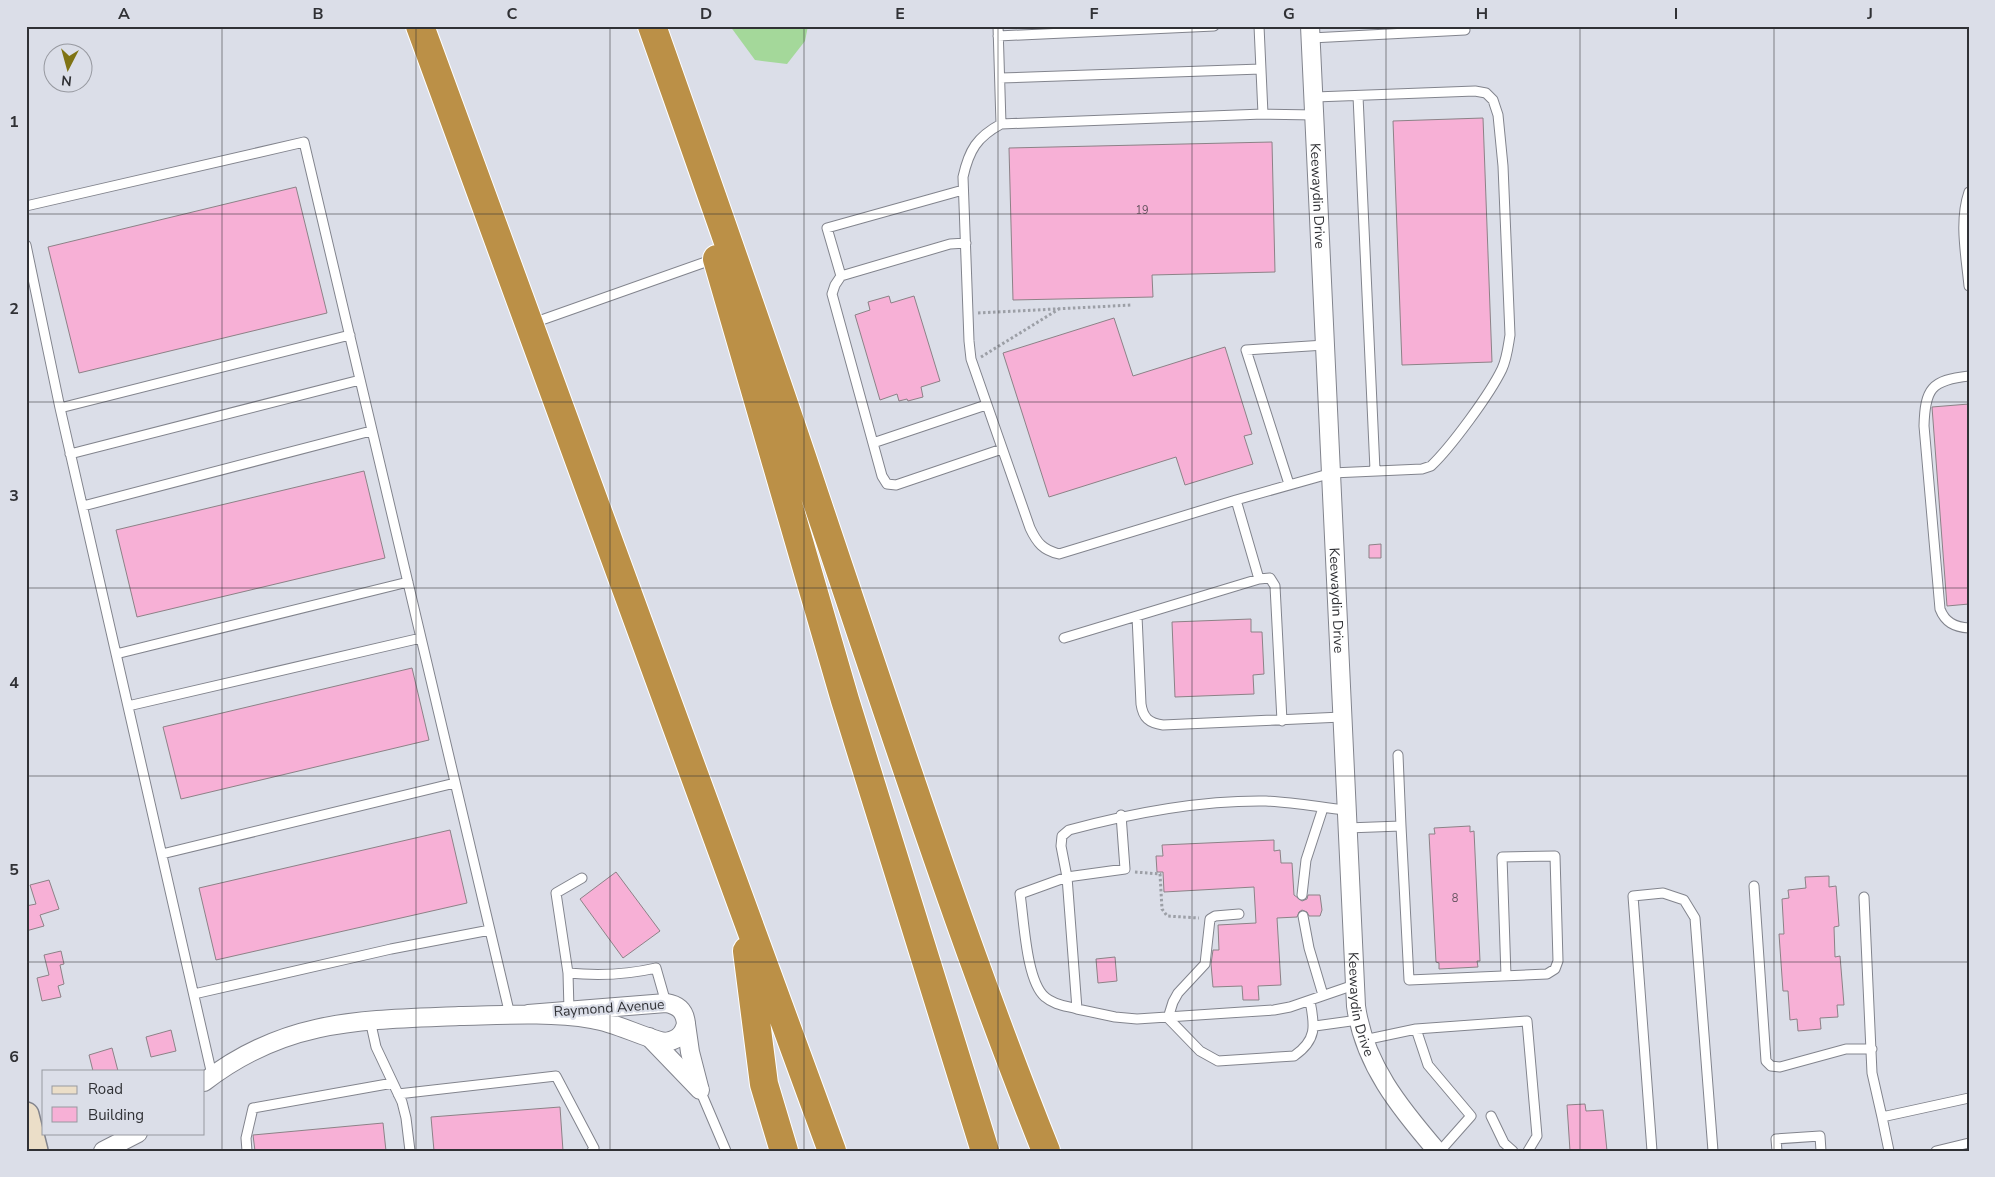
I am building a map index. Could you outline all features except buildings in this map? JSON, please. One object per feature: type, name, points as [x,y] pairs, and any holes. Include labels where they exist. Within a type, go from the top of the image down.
[{"type":"highway","points":[[420,26],[832,1151]]},
{"type":"highway","points":[[650,26],[845,700],[985,1151]]},
{"type":"highway","points":[[650,26],[756,320],[933,848],[1002,1040],[1046,1151]]},
{"type":"highway","points":[[740,900],[764,1084],[784,1151]]},
{"type":"street","name":"Keewaydin Drive","points":[[1310,32],[1332,473],[1346,828],[1354,985],[1358,1020],[1364,1040],[1392,1095],[1438,1151]]},
{"type":"street","name":"Raymond Avenue","points":[[208,1078],[244,1053],[284,1037],[326,1025],[370,1020],[519,1015],[666,1003],[683,1011],[686,1024],[680,1036],[671,1042],[593,1019],[519,1015]]},
{"type":"street","points":[[686,1024],[690,1052],[700,1090]]},
{"type":"street","points":[[649,1037],[700,1090]]},
{"type":"street","points":[[26,1115],[35,1151]]},
{"type":"street","points":[[103,1151],[136,1134]]},
{"type":"lane","points":[[1002,124],[998,31],[1214,26]]},
{"type":"lane","points":[[1259,26],[1263,114]]},
{"type":"lane","points":[[1310,32],[1465,30]]},
{"type":"lane","points":[[1000,78],[1261,69]]},
{"type":"lane","points":[[1314,97],[1475,91],[1486,93],[1493,100],[1498,114],[1503,166],[1510,335],[1508,352],[1502,369],[1485,396],[1430,466],[1422,469],[1332,473],[1288,484],[1059,554],[1048,551],[1037,542],[972,362],[963,190],[967,162],[972,149],[980,138],[1002,124],[1263,114],[1315,114]]},
{"type":"lane","points":[[1358,96],[1375,470]]},
{"type":"lane","points":[[26,206],[304,142],[490,930],[519,1015]]},
{"type":"lane","points":[[841,276],[828,228],[963,190]]},
{"type":"lane","points":[[1969,192],[1964,206],[1969,286]]},
{"type":"lane","points":[[966,243],[950,244],[841,276],[832,294],[882,476],[887,484],[896,486],[1002,449]]},
{"type":"lane","points":[[26,245],[70,454],[194,994],[208,1078]]},
{"type":"lane","points":[[529,324],[716,258]]},
{"type":"lane","points":[[60,408],[350,335]]},
{"type":"lane","points":[[1288,484],[1246,350],[1326,345]]},
{"type":"lane","points":[[1969,376],[1948,378],[1937,383],[1928,392],[1924,406],[1924,426],[1940,609],[1944,618],[1953,625],[1969,628]]},
{"type":"lane","points":[[70,454],[360,380]]},
{"type":"lane","points":[[873,442],[986,405]]},
{"type":"lane","points":[[83,506],[371,431]]},
{"type":"lane","points":[[1236,500],[1259,579]]},
{"type":"lane","points":[[1064,638],[1259,579],[1270,578],[1274,586],[1282,721]]},
{"type":"lane","points":[[116,654],[408,582]]},
{"type":"lane","points":[[1137,616],[1141,704],[1147,720],[1163,726],[1342,717]]},
{"type":"lane","points":[[128,706],[421,638]]},
{"type":"lane","points":[[1398,755],[1408,980],[1506,976],[1547,974],[1555,969],[1558,961],[1555,856],[1502,857],[1506,976]]},
{"type":"lane","points":[[162,854],[455,784]]},
{"type":"lane","points":[[1077,1009],[1067,877],[1061,846],[1062,836],[1068,830],[1122,815],[1249,801],[1346,810]]},
{"type":"lane","points":[[1302,895],[1306,860],[1323,808]]},
{"type":"lane","points":[[1122,815],[1125,869],[1067,877],[1020,894],[1032,972],[1039,989],[1052,1002],[1115,1017],[1168,1018],[1274,1010],[1310,1001],[1354,985]]},
{"type":"lane","points":[[1346,828],[1401,826]]},
{"type":"lane","points":[[568,1010],[568,973],[556,893],[582,878]]},
{"type":"lane","points":[[1754,886],[1766,1061],[1771,1066],[1780,1067],[1846,1049],[1872,1049]]},
{"type":"lane","points":[[1652,1151],[1633,896],[1662,892],[1684,900],[1695,918],[1713,1151]]},
{"type":"lane","points":[[1864,897],[1872,1072],[1889,1151]]},
{"type":"lane","points":[[1168,1018],[1172,1002],[1178,993],[1205,964],[1210,919],[1215,916],[1239,914]]},
{"type":"lane","points":[[1303,916],[1309,948],[1323,995]]},
{"type":"lane","points":[[194,994],[391,949],[490,930]]},
{"type":"lane","points":[[568,973],[602,976],[630,974],[656,968],[666,1003]]},
{"type":"lane","points":[[1168,1018],[1200,1051],[1218,1061],[1294,1056],[1303,1050],[1315,1026],[1310,1001]]},
{"type":"lane","points":[[370,1020],[376,1047],[398,1094],[406,1118],[410,1151]]},
{"type":"lane","points":[[1315,1026],[1358,1020]]},
{"type":"lane","points":[[1364,1040],[1416,1028],[1527,1021],[1537,1136],[1528,1151]]},
{"type":"lane","points":[[1416,1028],[1428,1065],[1472,1116],[1438,1151]]},
{"type":"lane","points":[[398,1094],[556,1076],[594,1148],[592,1151]]},
{"type":"lane","points":[[248,1151],[246,1138],[253,1108],[393,1084]]},
{"type":"lane","points":[[700,1090],[726,1151]]},
{"type":"lane","points":[[1882,1117],[1969,1098]]},
{"type":"lane","points":[[1491,1116],[1504,1144],[1513,1151]]},
{"type":"lane","points":[[1777,1151],[1776,1139],[1820,1136],[1821,1151]]},
{"type":"lane","points":[[1936,1151],[1969,1143]]},
{"type":"path","points":[[968,314],[1132,305]]},
{"type":"path","points":[[972,362],[1059,309]]},
{"type":"path","points":[[1125,869],[1138,873],[1160,874],[1162,909],[1167,916],[1210,919]]},
{"type":"green space","points":[[730,26],[808,26],[805,41],[787,64],[755,60]]}]
